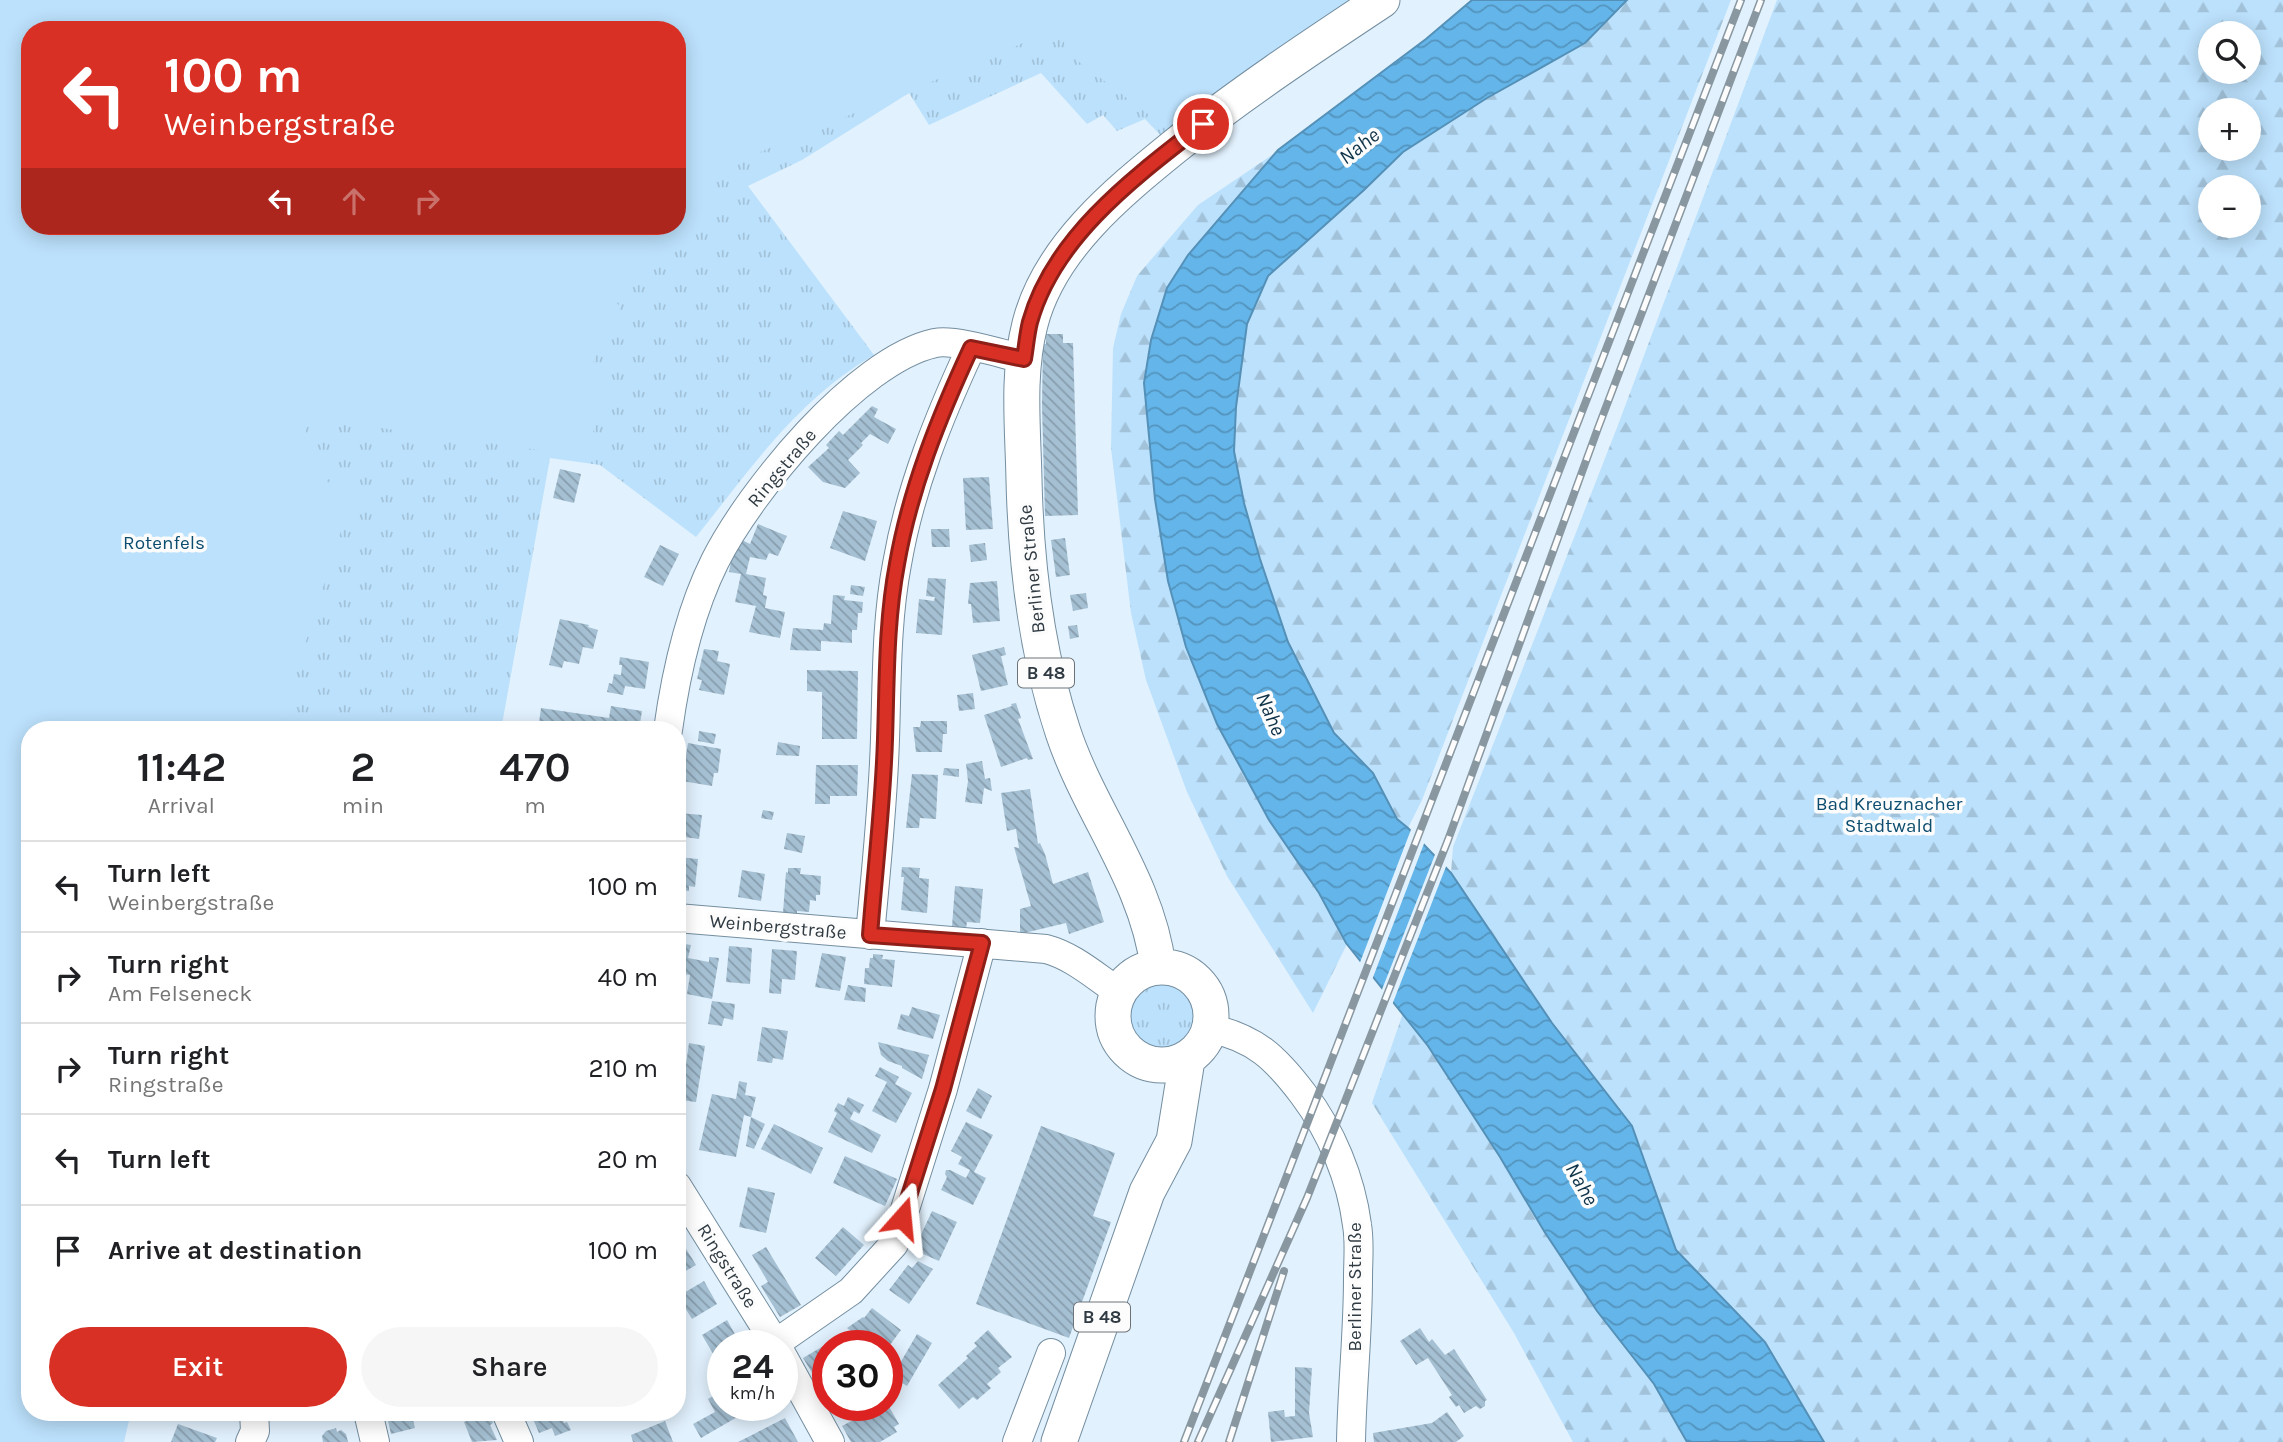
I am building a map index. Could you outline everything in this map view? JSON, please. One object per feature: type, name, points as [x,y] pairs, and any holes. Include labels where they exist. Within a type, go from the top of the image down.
[{"type":"main road","name":"B 48","points":[[1024,359],[1030,322],[1048,278],[1061,257],[1098,214],[1149,167],[1234,100],[1382,0]]},
{"type":"main road","name":"Berliner Straße","points":[[1024,359],[1026,525],[1030,575],[1044,663],[1069,752],[1129,874],[1154,940],[1158,967]]},
{"type":"main road","points":[[1158,967],[1181,970],[1200,984],[1210,1004],[1212,1015],[1210,1028],[1200,1048],[1175,1063],[1147,1064],[1137,1059],[1120,1042],[1115,1031],[1114,1004],[1119,992],[1135,975],[1158,967]]},
{"type":"main road","name":"B 48","points":[[1059,1442],[1147,1192],[1174,1141],[1175,1063]]},
{"type":"street","name":"Ringstraße","points":[[669,721],[676,674],[702,594],[724,544],[759,492],[826,416],[844,398],[887,365],[907,354],[938,343],[954,343],[1024,359]]},
{"type":"street","points":[[870,935],[882,798],[890,607],[897,564],[920,473],[971,348]]},
{"type":"street","name":"Weinbergstraße","points":[[686,919],[982,943],[1056,952],[1119,992]]},
{"type":"street","points":[[798,1333],[851,1291],[894,1244],[943,1089],[982,943]]},
{"type":"street","name":"Berliner Straße","points":[[1210,1028],[1250,1041],[1278,1063],[1321,1122],[1352,1195],[1358,1237],[1358,1311],[1351,1442]]},
{"type":"street","name":"Ringstraße","points":[[686,1200],[768,1330]]},
{"type":"street","points":[[1017,1442],[1051,1353]]},
{"type":"street","name":"Ringstraße","points":[[798,1383],[830,1442]]},
{"type":"street","points":[[250,1442],[255,1431],[254,1421]]},
{"type":"street","points":[[370,1421],[374,1442]]},
{"type":"street","points":[[510,1421],[519,1442]]},
{"type":"green space","name":"Rotenfels","points":[[0,0],[1355,0],[1173,133],[1066,52],[1061,27],[905,93],[899,85],[874,105],[753,155],[710,182],[722,199],[701,209],[686,223],[686,21],[21,21],[21,235],[673,235],[609,293],[620,307],[588,373],[609,398],[593,431],[597,458],[309,418],[301,451],[316,464],[327,482],[355,486],[281,721],[21,721],[21,1421],[129,1421],[124,1442],[0,1442]]},
{"type":"green space","name":"Rotenfels","points":[[244,0],[1356,0],[1165,140],[1145,119],[1117,131],[1103,115],[1087,124],[1041,73],[929,125],[909,93],[802,160],[748,186],[874,355],[846,373],[798,414],[756,461],[696,537],[600,465],[550,458],[503,721],[21,721],[21,1421],[0,1442],[30,235],[686,235],[686,21],[547,21]]},
{"type":"green space","points":[[1627,0],[1731,0],[1422,800],[1408,828],[1397,819],[1373,773],[1334,733],[1288,642],[1260,559],[1244,503],[1234,451],[1236,407],[1247,324],[1268,276],[1403,152],[1487,98],[1585,44]]},
{"type":"green space","name":"Bad Kreuznacher Stadtwald","points":[[1777,0],[2283,0],[2283,1442],[1824,1442],[1765,1342],[1676,1250],[1632,1126],[1552,1023],[1451,873],[1453,847],[1618,425]]},
{"type":"green space","points":[[1278,151],[1188,255],[1144,383],[1155,499],[1168,580],[1319,893],[1347,944],[1313,1013],[1227,876],[1187,792],[1146,680],[1131,613],[1111,448],[1113,348],[1121,314],[1137,276],[1198,205]]},
{"type":"green space","points":[[1162,983],[1187,993],[1197,1018],[1187,1043],[1162,1053],[1137,1043],[1127,1018],[1137,993]]},
{"type":"green space","points":[[1403,1013],[1428,1046],[1597,1311],[1654,1384],[1687,1442],[1573,1442],[1514,1333],[1372,1103]]},
{"type":"water","name":"Nahe","points":[[1472,0],[1627,0],[1585,43],[1487,98],[1403,152],[1268,276],[1247,324],[1236,407],[1234,451],[1244,503],[1288,642],[1334,733],[1373,773],[1397,819],[1451,873],[1552,1023],[1632,1126],[1676,1250],[1765,1342],[1824,1442],[1687,1442],[1654,1384],[1597,1311],[1544,1231],[1428,1046],[1346,943],[1319,893],[1269,820],[1217,724],[1186,647],[1168,581],[1155,499],[1144,383],[1151,340],[1167,288],[1188,255],[1278,150],[1426,39]]},
{"type":"pier","points":[[1412,827],[1425,841],[1372,980],[1359,965]]},
{"type":"pier","points":[[1436,852],[1447,864],[1392,1005],[1381,992]]},
{"type":"building","points":[[1046,334],[1063,334],[1063,343],[1073,343],[1078,515],[1045,516],[1042,405],[1043,344],[1046,344]]},
{"type":"building","points":[[872,406],[878,409],[874,417],[896,429],[888,444],[870,434],[848,460],[860,473],[845,488],[823,482],[808,467],[829,448],[826,445],[839,431],[843,435]]},
{"type":"building","points":[[560,469],[581,474],[574,503],[553,498]]},
{"type":"building","points":[[989,477],[993,529],[966,530],[963,478]]},
{"type":"building","points":[[843,511],[877,521],[865,561],[830,548]]},
{"type":"building","points":[[758,524],[787,536],[778,556],[769,553],[766,560],[750,557],[746,574],[766,578],[763,595],[767,596],[765,608],[785,612],[780,638],[749,632],[756,606],[735,602],[741,574],[729,572],[733,551],[740,539],[750,544]]},
{"type":"building","points":[[931,529],[949,529],[950,547],[932,547]]},
{"type":"building","points":[[1065,538],[1070,575],[1056,577],[1051,540]]},
{"type":"building","points":[[985,543],[987,560],[971,562],[969,545]]},
{"type":"building","points":[[660,545],[679,554],[663,586],[644,577]]},
{"type":"building","points":[[928,578],[946,579],[942,635],[916,633],[919,599],[934,601],[935,597],[926,596]]},
{"type":"building","points":[[997,581],[1000,621],[973,623],[971,604],[968,604],[970,583]]},
{"type":"building","points":[[851,585],[865,587],[863,596],[850,594]]},
{"type":"building","points":[[1086,593],[1088,608],[1073,611],[1070,595]]},
{"type":"building","points":[[833,595],[845,596],[844,600],[863,602],[862,613],[858,613],[857,630],[852,630],[852,643],[821,641],[821,651],[790,650],[793,628],[823,630],[824,623],[831,624]]},
{"type":"building","points":[[560,619],[589,625],[588,627],[598,630],[593,649],[583,647],[579,664],[564,661],[562,668],[549,665]]},
{"type":"building","points":[[1077,625],[1079,637],[1070,639],[1068,626]]},
{"type":"building","points":[[1004,647],[1006,655],[1001,656],[1008,685],[981,691],[972,655]]},
{"type":"building","points":[[704,649],[719,651],[717,661],[730,664],[724,695],[699,690],[702,680],[697,679]]},
{"type":"building","points":[[620,657],[649,662],[645,689],[625,686],[623,695],[607,692],[614,674],[621,675]]},
{"type":"building","points":[[807,670],[858,671],[857,739],[822,739],[822,692],[807,691]]},
{"type":"building","points":[[973,693],[975,709],[959,711],[957,695]]},
{"type":"building","points":[[1016,703],[1021,718],[1018,719],[1033,759],[1027,758],[1001,767],[984,715]]},
{"type":"building","points":[[611,706],[642,711],[640,721],[539,721],[541,708],[609,718]]},
{"type":"building","points":[[921,721],[947,721],[942,752],[916,752],[913,727],[920,727]]},
{"type":"building","points":[[699,731],[716,734],[714,744],[698,741]]},
{"type":"building","points":[[778,742],[800,746],[799,756],[776,755]]},
{"type":"building","points":[[688,743],[721,749],[718,773],[714,773],[712,786],[686,782]]},
{"type":"building","points":[[982,761],[985,779],[990,778],[992,791],[984,788],[982,804],[965,802],[968,781],[966,764]]},
{"type":"building","points":[[816,765],[858,765],[857,796],[830,796],[830,804],[815,804]]},
{"type":"building","points":[[944,768],[959,769],[959,777],[943,775]]},
{"type":"building","points":[[912,774],[938,775],[936,819],[920,818],[919,828],[906,828]]},
{"type":"building","points":[[1030,789],[1038,844],[1040,843],[1045,854],[1053,884],[1088,872],[1104,922],[1069,934],[1066,923],[1020,934],[1020,909],[1031,906],[1014,847],[1019,848],[1016,829],[1007,831],[1001,793]]},
{"type":"building","points":[[763,810],[774,812],[772,820],[761,818]]},
{"type":"building","points":[[686,814],[702,815],[699,839],[686,837]]},
{"type":"building","points":[[787,833],[805,836],[802,853],[784,849]]},
{"type":"building","points":[[686,858],[698,859],[695,887],[689,886],[689,891],[686,891]]},
{"type":"building","points":[[902,867],[920,868],[919,878],[929,879],[927,913],[901,910],[904,877],[901,877]]},
{"type":"building","points":[[788,868],[801,868],[800,874],[821,876],[820,895],[816,895],[816,901],[810,900],[809,912],[797,911],[797,915],[783,913]]},
{"type":"building","points":[[742,870],[765,874],[761,901],[738,897]]},
{"type":"building","points":[[955,886],[983,889],[980,923],[967,922],[966,928],[952,926]]},
{"type":"building","points":[[686,944],[691,945],[688,958],[709,962],[709,957],[719,958],[712,999],[687,994],[690,975],[686,974]]},
{"type":"building","points":[[729,946],[752,948],[750,984],[726,982]]},
{"type":"building","points":[[772,949],[797,951],[795,980],[782,979],[781,994],[769,993]]},
{"type":"building","points":[[822,953],[846,957],[840,991],[815,987]]},
{"type":"building","points":[[873,954],[883,955],[882,959],[895,960],[892,987],[864,984],[865,968],[869,968]]},
{"type":"building","points":[[848,985],[866,988],[865,1002],[844,1000]]},
{"type":"building","points":[[712,1001],[735,1004],[733,1020],[724,1018],[722,1026],[708,1024]]},
{"type":"building","points":[[912,1007],[940,1015],[933,1039],[897,1029],[901,1014],[909,1016]]},
{"type":"building","points":[[762,1027],[788,1031],[783,1060],[773,1058],[772,1063],[757,1061]]},
{"type":"building","points":[[878,1042],[929,1055],[922,1079],[902,1066],[888,1061],[881,1055]]},
{"type":"building","points":[[689,1043],[705,1046],[696,1102],[686,1101]]},
{"type":"building","points":[[880,1067],[899,1077],[895,1084],[912,1093],[896,1123],[872,1111],[887,1082],[875,1076]]},
{"type":"building","points":[[739,1081],[747,1083],[745,1095],[756,1097],[751,1117],[744,1115],[736,1157],[699,1150],[712,1094],[736,1099]]},
{"type":"building","points":[[978,1088],[992,1096],[981,1119],[966,1111]]},
{"type":"building","points":[[848,1097],[864,1105],[859,1114],[854,1111],[850,1119],[881,1135],[872,1153],[828,1132],[837,1113],[834,1111],[838,1103],[844,1106]]},
{"type":"building","points":[[751,1117],[765,1124],[754,1149],[746,1146]]},
{"type":"building","points":[[966,1122],[993,1135],[974,1172],[986,1178],[973,1205],[941,1190],[947,1177],[946,1170],[966,1178],[970,1170],[958,1164],[962,1157],[951,1151]]},
{"type":"building","points":[[774,1124],[823,1148],[811,1174],[761,1149]]},
{"type":"building","points":[[1041,1126],[1115,1153],[1093,1216],[1111,1222],[1069,1338],[976,1304]]},
{"type":"building","points":[[845,1156],[897,1179],[885,1206],[833,1183]]},
{"type":"building","points":[[748,1187],[775,1193],[766,1233],[739,1227]]},
{"type":"building","points":[[932,1211],[957,1222],[939,1261],[914,1250]]},
{"type":"building","points":[[843,1227],[864,1245],[836,1276],[815,1258]]},
{"type":"building","points":[[766,1247],[801,1305],[780,1317],[761,1286],[768,1282],[752,1255]]},
{"type":"building","points":[[686,1249],[696,1265],[686,1271]]},
{"type":"building","points":[[918,1261],[933,1269],[909,1304],[889,1290],[908,1265],[912,1268]]},
{"type":"building","points":[[704,1281],[717,1304],[692,1319],[686,1309],[686,1292]]},
{"type":"building","points":[[872,1308],[901,1330],[847,1328],[864,1318]]},
{"type":"building","points":[[727,1320],[733,1330],[710,1330]]},
{"type":"building","points":[[1420,1328],[1429,1342],[1432,1339],[1445,1355],[1454,1349],[1487,1400],[1485,1406],[1480,1409],[1476,1406],[1464,1413],[1449,1397],[1452,1395],[1428,1358],[1416,1365],[1400,1341]]},
{"type":"building","points":[[988,1330],[1012,1357],[998,1368],[1001,1372],[987,1384],[991,1388],[977,1400],[973,1397],[959,1409],[938,1385],[968,1358],[966,1356],[977,1346],[974,1343]]},
{"type":"building","points":[[917,1334],[932,1343],[907,1386],[903,1384],[903,1358]]},
{"type":"building","points":[[812,1353],[812,1373],[803,1358]]},
{"type":"building","points":[[1295,1367],[1312,1368],[1309,1413],[1313,1437],[1271,1442],[1268,1412],[1284,1410],[1285,1417],[1295,1416]]},
{"type":"building","points":[[1447,1412],[1464,1436],[1456,1442],[1374,1442],[1373,1433],[1432,1423]]},
{"type":"building","points":[[707,1416],[707,1421],[730,1421],[701,1438],[693,1424]]},
{"type":"building","points":[[388,1421],[413,1421],[415,1428],[391,1434]]},
{"type":"building","points":[[492,1421],[490,1425],[497,1440],[472,1442],[464,1422]]},
{"type":"building","points":[[534,1421],[563,1421],[567,1422],[571,1430],[555,1436],[552,1428],[539,1433]]},
{"type":"building","points":[[665,1421],[673,1442],[633,1442],[631,1435]]},
{"type":"building","points":[[779,1421],[787,1421],[798,1442],[738,1442]]},
{"type":"building","points":[[851,1421],[897,1421],[899,1424],[894,1427],[897,1432],[880,1442],[851,1442],[842,1426]]},
{"type":"building","points":[[178,1424],[217,1438],[215,1442],[171,1442]]},
{"type":"building","points":[[336,1428],[337,1432],[341,1430],[346,1434],[348,1442],[323,1442],[322,1436],[326,1431]]},
{"type":"railway","points":[[1184,1442],[1741,0]]},
{"type":"railway","points":[[1198,1442],[1307,1198],[1448,840],[1598,428],[1761,0]]},
{"type":"railway","points":[[1229,1442],[1284,1271]]},
{"type":"route","points":[[902,1218],[943,1089],[982,943],[870,935],[882,798],[890,607],[906,520],[937,427],[971,348],[1024,359],[1030,322],[1037,302],[1061,257],[1098,214],[1149,167],[1203,124]]}]
